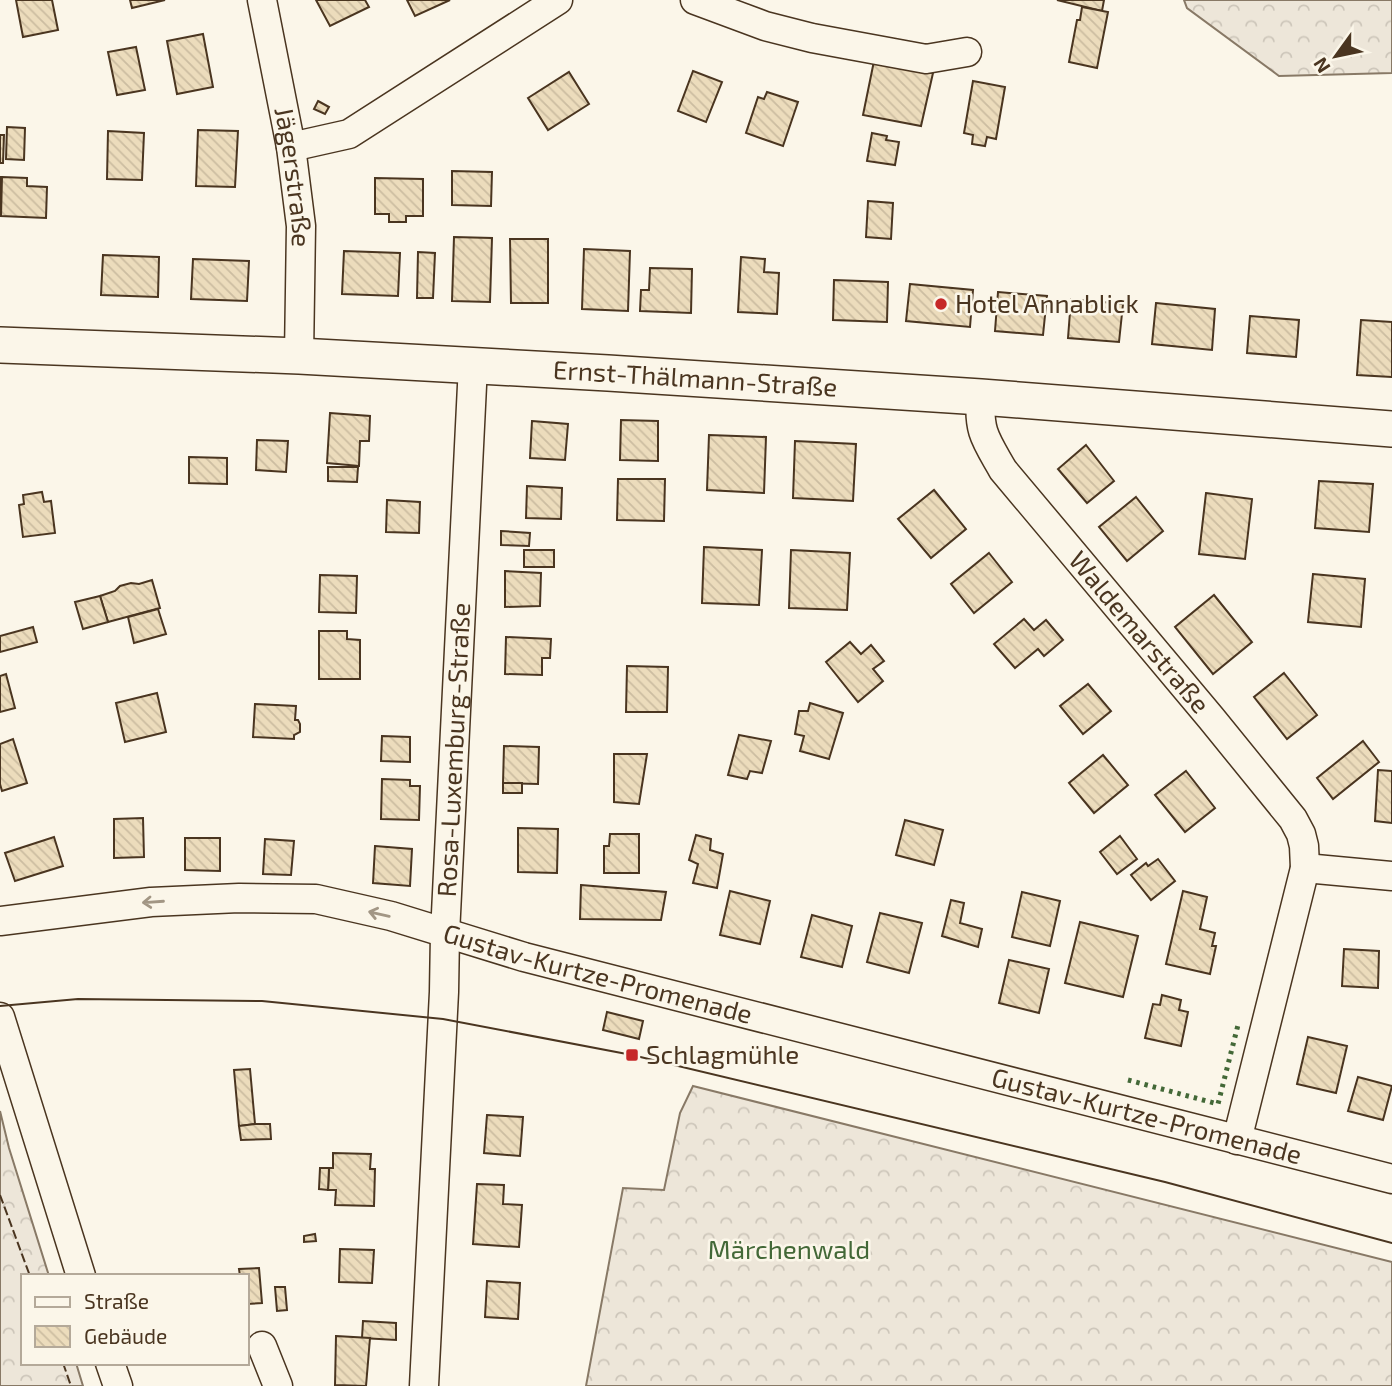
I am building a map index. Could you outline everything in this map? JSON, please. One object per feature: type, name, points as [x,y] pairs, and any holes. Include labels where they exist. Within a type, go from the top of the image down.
[{"type":"main road","name":"Ernst-Thälmann-Straße","points":[[0,345],[473,365],[981,397],[1392,429]]},
{"type":"street","name":"Jägerstraße","points":[[262,0],[291,147],[301,226],[299,356]]},
{"type":"street","points":[[291,147],[349,134],[558,0]]},
{"type":"street","points":[[695,0],[765,26],[812,38],[926,59],[967,52]]},
{"type":"street","name":"Rosa-Luxemburg-Straße","points":[[424,1386],[473,365]]},
{"type":"street","name":"Waldemarstraße","points":[[981,397],[981,428],[1003,470],[1226,735],[1293,819],[1301,834],[1305,868],[1237,1140]]},
{"type":"street","points":[[1305,868],[1392,876]]},
{"type":"street","name":"Gustav-Kurtze-Promenade","points":[[0,921],[151,902],[239,898],[316,899],[391,916],[524,957],[1392,1179]]},
{"type":"street","points":[[0,1017],[80,1274]]},
{"type":"street","points":[[262,1346],[278,1386]]},
{"type":"street","points":[[111,1365],[118,1386]]},
{"type":"green space","points":[[1184,0],[1392,0],[1392,73],[1279,76],[1187,8]]},
{"type":"green space","name":"Märchenwald","points":[[693,1086],[1392,1262],[1392,1386],[586,1386],[623,1188],[664,1190],[680,1113]]},
{"type":"green space","points":[[0,1111],[48,1274],[21,1274],[21,1365],[77,1365],[83,1386],[0,1386]]},
{"type":"building","points":[[16,0],[52,0],[58,30],[23,37]]},
{"type":"building","points":[[130,0],[165,0],[132,8]]},
{"type":"building","points":[[316,0],[365,0],[369,7],[330,26]]},
{"type":"building","points":[[407,0],[450,0],[415,16]]},
{"type":"building","points":[[1057,0],[1104,0],[1102,11]]},
{"type":"building","points":[[1082,7],[1108,12],[1097,68],[1069,62]]},
{"type":"building","points":[[203,34],[213,87],[177,94],[167,41]]},
{"type":"building","points":[[136,47],[145,90],[117,95],[108,52]]},
{"type":"building","points":[[874,61],[933,73],[921,126],[863,115]]},
{"type":"building","points":[[693,71],[722,82],[706,122],[678,111]]},
{"type":"building","points":[[569,72],[589,104],[548,130],[528,98]]},
{"type":"building","points":[[973,81],[1005,87],[996,139],[987,137],[985,146],[972,144],[973,135],[964,133]]},
{"type":"building","points":[[767,92],[798,102],[783,146],[746,133],[758,97],[764,99]]},
{"type":"building","points":[[318,101],[329,107],[325,114],[314,109]]},
{"type":"building","points":[[7,127],[25,128],[24,160],[6,159]]},
{"type":"building","points":[[198,130],[238,131],[235,187],[196,186]]},
{"type":"building","points":[[108,131],[144,133],[142,180],[107,179]]},
{"type":"building","points":[[872,133],[887,136],[886,140],[899,142],[895,165],[867,161]]},
{"type":"building","points":[[0,135],[4,135],[3,163],[0,163]]},
{"type":"building","points":[[452,171],[492,172],[491,206],[452,205]]},
{"type":"building","points":[[2,177],[1,216],[0,216]]},
{"type":"building","points":[[2,177],[27,178],[27,186],[47,187],[46,218],[1,216]]},
{"type":"building","points":[[375,178],[423,179],[423,216],[406,216],[406,222],[389,222],[389,214],[375,214]]},
{"type":"building","points":[[868,201],[893,203],[891,239],[866,237]]},
{"type":"building","points":[[454,237],[492,238],[490,302],[452,301]]},
{"type":"building","points":[[510,239],[548,239],[548,303],[511,303]]},
{"type":"building","points":[[584,249],[630,251],[628,311],[582,309]]},
{"type":"building","points":[[344,251],[400,253],[398,296],[342,294]]},
{"type":"building","points":[[418,252],[435,253],[433,298],[417,298]]},
{"type":"building","points":[[103,255],[159,257],[158,297],[101,295]]},
{"type":"building","points":[[741,257],[765,259],[764,272],[779,273],[777,314],[738,312]]},
{"type":"building","points":[[193,259],[249,261],[247,301],[191,299]]},
{"type":"building","points":[[650,268],[692,269],[691,313],[640,311],[641,290],[649,290]]},
{"type":"building","points":[[834,280],[888,282],[887,322],[833,320]]},
{"type":"building","name":"Hotel Annablick","points":[[910,284],[973,290],[970,327],[906,321]]},
{"type":"building","points":[[998,292],[1047,296],[1043,335],[995,331]]},
{"type":"building","points":[[1071,299],[1123,304],[1119,342],[1068,338]]},
{"type":"building","points":[[1156,303],[1215,309],[1212,350],[1152,344]]},
{"type":"building","points":[[1250,316],[1299,320],[1296,357],[1247,353]]},
{"type":"building","points":[[1361,320],[1392,322],[1392,377],[1357,375]]},
{"type":"building","points":[[330,413],[370,416],[369,441],[360,441],[359,466],[327,463]]},
{"type":"building","points":[[621,420],[658,421],[658,461],[620,460]]},
{"type":"building","points":[[532,421],[568,424],[565,460],[530,458]]},
{"type":"building","points":[[709,435],[766,437],[764,493],[707,490]]},
{"type":"building","points":[[257,440],[288,441],[286,472],[256,470]]},
{"type":"building","points":[[795,441],[856,444],[853,501],[793,498]]},
{"type":"building","points":[[1086,445],[1114,481],[1087,503],[1058,469]]},
{"type":"building","points":[[189,457],[227,458],[227,484],[189,483]]},
{"type":"building","points":[[328,467],[358,467],[357,482],[328,481]]},
{"type":"building","points":[[618,479],[665,479],[664,521],[617,520]]},
{"type":"building","points":[[1319,481],[1373,484],[1369,532],[1315,528]]},
{"type":"building","points":[[527,486],[562,488],[561,519],[526,518]]},
{"type":"building","points":[[934,490],[966,529],[931,558],[898,519]]},
{"type":"building","points":[[42,492],[44,502],[51,501],[55,533],[23,537],[19,505],[24,504],[23,495]]},
{"type":"building","points":[[1206,493],[1252,499],[1245,559],[1199,554]]},
{"type":"building","points":[[1136,497],[1163,531],[1127,561],[1099,527]]},
{"type":"building","points":[[387,500],[420,502],[419,533],[386,532]]},
{"type":"building","points":[[501,531],[530,533],[529,546],[501,545]]},
{"type":"building","points":[[704,547],[762,550],[759,605],[702,603]]},
{"type":"building","points":[[524,550],[554,550],[554,567],[524,567]]},
{"type":"building","points":[[791,550],[850,553],[847,610],[789,608]]},
{"type":"building","points":[[989,553],[1012,582],[974,613],[951,584]]},
{"type":"building","points":[[505,571],[541,573],[540,606],[505,607]]},
{"type":"building","points":[[1313,574],[1365,579],[1361,627],[1308,622]]},
{"type":"building","points":[[320,575],[357,576],[356,613],[319,612]]},
{"type":"building","points":[[152,580],[160,608],[108,622],[100,596],[115,591],[120,586]]},
{"type":"building","points":[[1214,595],[1252,642],[1213,674],[1175,627]]},
{"type":"building","points":[[100,596],[108,622],[83,629],[75,602]]},
{"type":"building","points":[[158,609],[166,634],[134,643],[128,617]]},
{"type":"building","points":[[1024,619],[1034,630],[1046,620],[1063,640],[1044,656],[1038,649],[1015,668],[994,644]]},
{"type":"building","points":[[33,627],[37,642],[0,652],[0,636]]},
{"type":"building","points":[[319,631],[347,631],[347,639],[360,640],[360,679],[319,679]]},
{"type":"building","points":[[506,637],[551,639],[550,658],[542,658],[542,675],[505,674]]},
{"type":"building","points":[[850,642],[861,654],[871,645],[884,661],[873,669],[883,681],[858,702],[826,662]]},
{"type":"building","points":[[627,666],[668,667],[667,712],[626,712]]},
{"type":"building","points":[[1284,673],[1317,715],[1287,739],[1254,697]]},
{"type":"building","points":[[6,674],[15,708],[0,712],[0,676]]},
{"type":"building","points":[[1088,684],[1111,711],[1083,734],[1060,706]]},
{"type":"building","points":[[157,693],[166,732],[125,742],[116,703]]},
{"type":"building","points":[[810,703],[843,713],[829,759],[800,751],[804,736],[795,734],[799,711],[808,711]]},
{"type":"building","points":[[255,704],[296,706],[295,720],[300,724],[300,732],[294,735],[294,739],[253,737]]},
{"type":"building","points":[[739,735],[771,741],[762,773],[750,771],[747,779],[728,775]]},
{"type":"building","points":[[382,736],[410,737],[410,762],[381,761]]},
{"type":"building","points":[[13,739],[27,783],[2,791],[0,744]]},
{"type":"building","points":[[1363,741],[1379,762],[1333,799],[1317,778]]},
{"type":"building","points":[[504,746],[539,747],[538,784],[503,783]]},
{"type":"building","points":[[614,754],[647,754],[639,804],[614,802]]},
{"type":"building","points":[[1103,755],[1128,785],[1094,813],[1069,783]]},
{"type":"building","points":[[1378,770],[1392,771],[1392,823],[1375,821]]},
{"type":"building","points":[[1186,771],[1215,808],[1185,832],[1155,795]]},
{"type":"building","points":[[382,779],[410,780],[410,786],[420,786],[419,820],[381,819]]},
{"type":"building","points":[[503,783],[522,783],[522,793],[503,793]]},
{"type":"building","points":[[143,818],[144,857],[114,858],[114,819]]},
{"type":"building","points":[[905,820],[943,830],[934,865],[896,855]]},
{"type":"building","points":[[518,828],[558,829],[557,873],[518,872]]},
{"type":"building","points":[[610,834],[639,834],[639,873],[604,873],[604,846],[609,846]]},
{"type":"building","points":[[696,835],[711,839],[710,850],[723,854],[717,888],[693,883],[698,864],[689,860]]},
{"type":"building","points":[[1120,836],[1137,859],[1117,874],[1100,852]]},
{"type":"building","points":[[54,837],[63,866],[15,881],[5,853]]},
{"type":"building","points":[[185,838],[220,838],[220,871],[185,870]]},
{"type":"building","points":[[265,839],[294,841],[291,875],[263,874]]},
{"type":"building","points":[[375,846],[412,849],[410,886],[373,883]]},
{"type":"building","points":[[1158,859],[1175,881],[1151,900],[1131,875],[1146,863],[1148,866]]},
{"type":"building","points":[[581,885],[666,892],[661,920],[580,919]]},
{"type":"building","points":[[730,891],[770,901],[760,944],[720,935]]},
{"type":"building","points":[[1183,891],[1207,897],[1200,929],[1215,933],[1212,946],[1216,946],[1210,974],[1166,964]]},
{"type":"building","points":[[1022,892],[1060,901],[1050,946],[1012,937]]},
{"type":"building","points":[[951,900],[964,903],[960,923],[982,929],[978,947],[942,936]]},
{"type":"building","points":[[880,913],[922,923],[909,973],[867,962]]},
{"type":"building","points":[[812,915],[852,926],[842,967],[801,957]]},
{"type":"building","points":[[1080,922],[1138,936],[1123,997],[1065,983]]},
{"type":"building","points":[[1344,949],[1379,951],[1378,988],[1342,986]]},
{"type":"building","points":[[1009,960],[1049,969],[1039,1013],[999,1003]]},
{"type":"building","points":[[1162,995],[1181,1000],[1179,1010],[1188,1012],[1181,1046],[1145,1038],[1153,1004],[1160,1005]]},
{"type":"building","points":[[607,1012],[643,1021],[639,1039],[603,1030]]},
{"type":"building","points":[[1308,1037],[1347,1046],[1336,1093],[1297,1084]]},
{"type":"building","points":[[250,1069],[255,1124],[239,1126],[234,1070]]},
{"type":"building","points":[[1358,1077],[1392,1086],[1383,1120],[1348,1111]]},
{"type":"building","points":[[487,1115],[523,1117],[520,1156],[484,1153]]},
{"type":"building","points":[[270,1124],[271,1139],[241,1140],[239,1126]]},
{"type":"building","points":[[333,1153],[371,1154],[370,1169],[375,1169],[374,1206],[335,1205],[336,1190],[328,1190]]},
{"type":"building","points":[[320,1168],[329,1168],[328,1190],[319,1189]]},
{"type":"building","points":[[477,1184],[504,1185],[503,1204],[522,1205],[519,1247],[473,1244]]},
{"type":"building","points":[[315,1234],[316,1241],[304,1242],[304,1236]]},
{"type":"building","points":[[340,1249],[374,1250],[372,1283],[339,1282]]},
{"type":"building","points":[[259,1268],[262,1303],[248,1304],[248,1274],[240,1274],[239,1269]]},
{"type":"building","points":[[487,1281],[520,1283],[518,1319],[485,1317]]},
{"type":"building","points":[[275,1287],[285,1287],[287,1310],[277,1311]]},
{"type":"building","points":[[363,1321],[396,1323],[396,1340],[362,1338]]},
{"type":"building","points":[[336,1336],[370,1338],[366,1386],[335,1385]]},
{"type":"tram line","points":[[0,1006],[78,999],[262,1001],[443,1019],[632,1055],[1165,1182],[1392,1243]]},
{"type":"hedge","points":[[1128,1080],[1218,1104],[1238,1025]]},
{"type":"fence","points":[[0,1195],[29,1274]]},
{"type":"fence","points":[[64,1365],[71,1386]]},
{"type":"place","name":"Hotel Annablick","points":[[941,304]]},
{"type":"place","name":"Schlagmühle","points":[[632,1055]]}]
